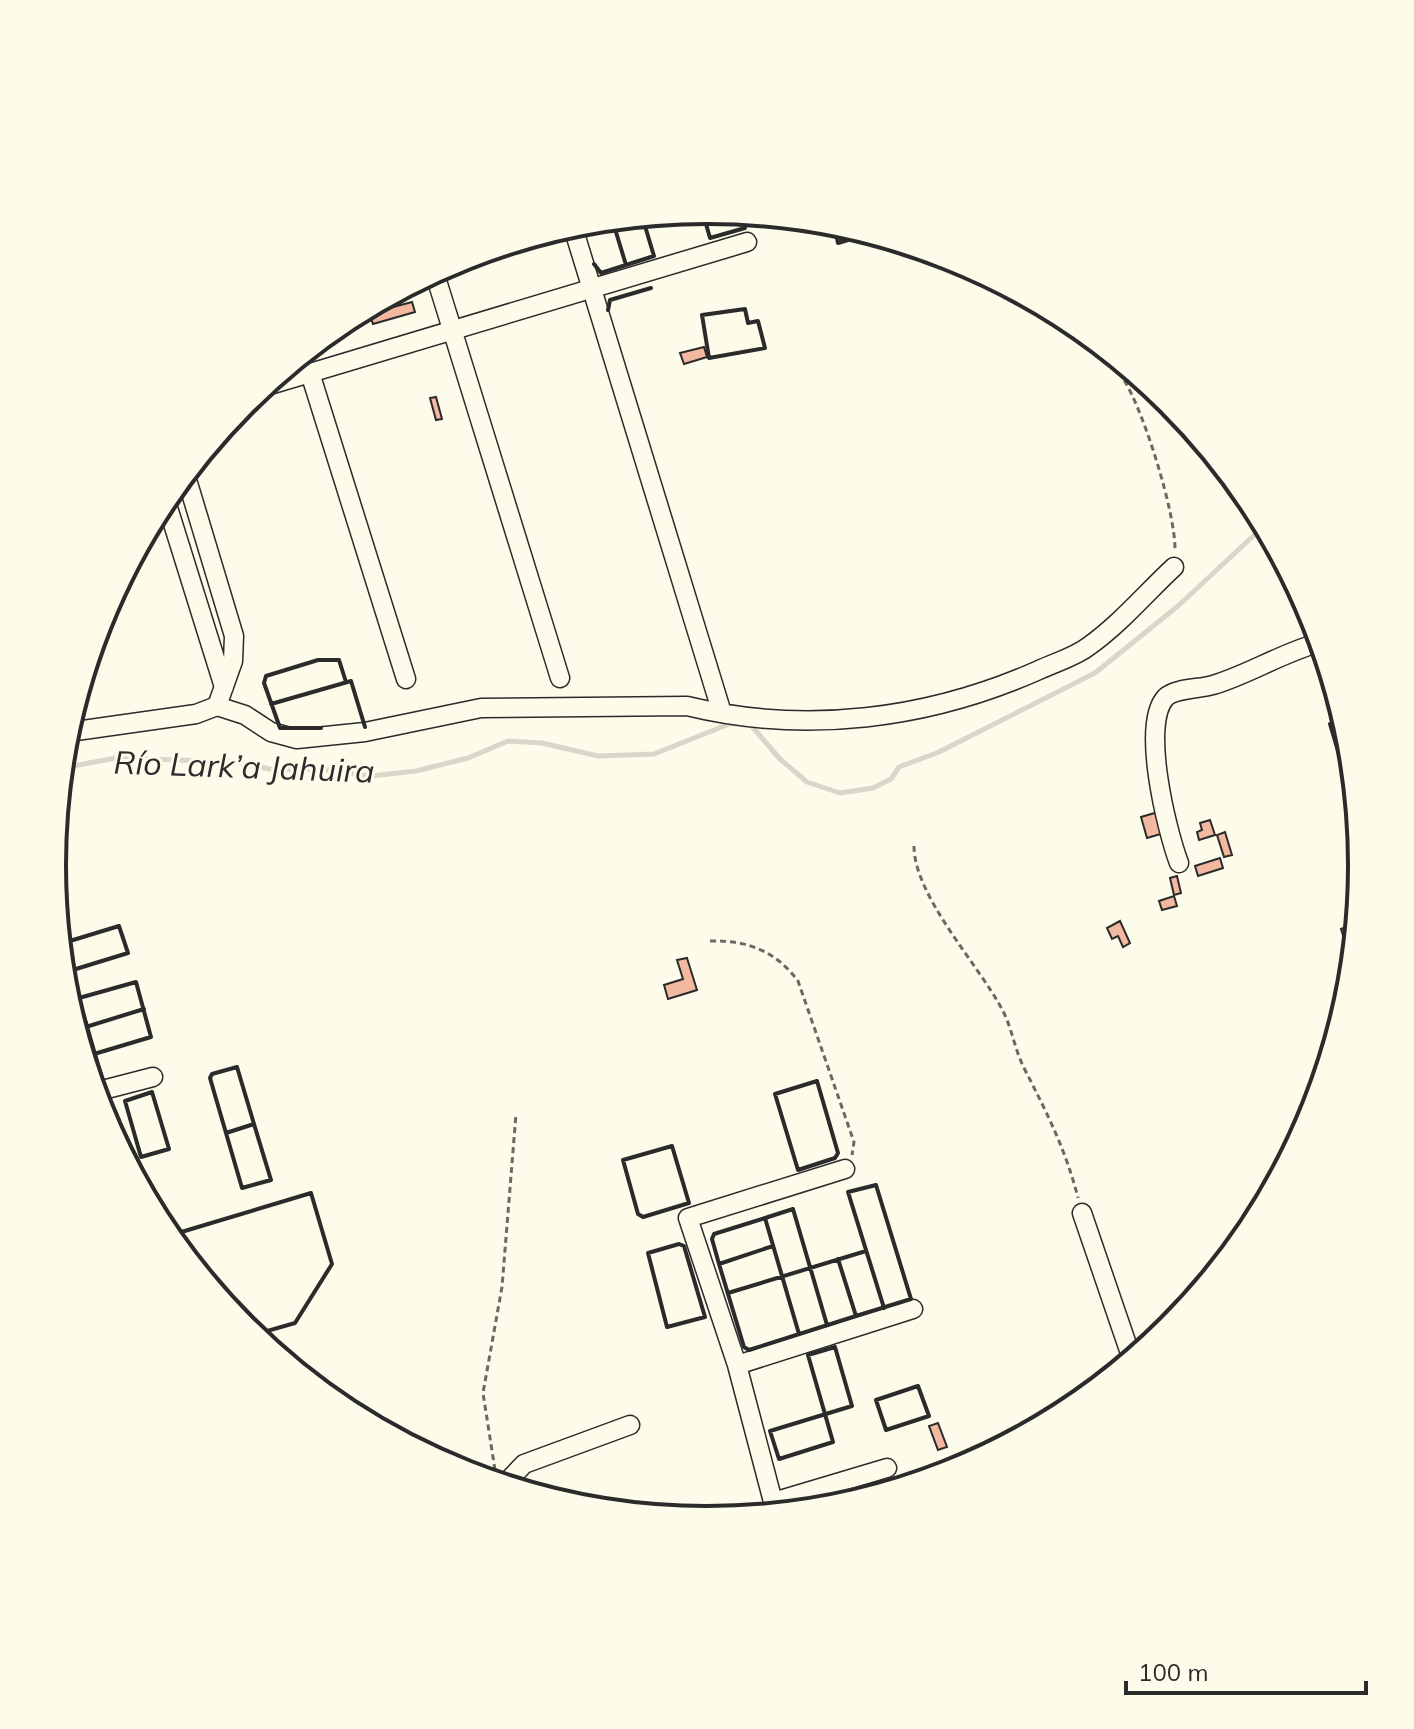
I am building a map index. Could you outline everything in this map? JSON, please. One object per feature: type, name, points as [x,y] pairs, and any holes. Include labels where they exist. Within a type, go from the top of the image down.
[{"type":"street","points":[[576,237],[722,713]]},
{"type":"street","points":[[288,380],[747,242]]},
{"type":"street","points":[[438,283],[560,678]]},
{"type":"street","points":[[310,373],[406,679]]},
{"type":"street","points":[[189,487],[234,636],[233,661],[217,706]]},
{"type":"street","points":[[170,514],[224,687]]},
{"type":"street","points":[[81,727],[196,714],[217,706],[245,715],[271,732],[297,739],[365,732],[481,708],[687,706],[722,713],[830,721],[944,704],[1016,680],[1087,648],[1174,567]]},
{"type":"street","points":[[1179,863],[1155,745],[1157,717],[1165,698],[1223,682],[1261,663],[1309,646]]},
{"type":"street","points":[[107,1089],[153,1077]]},
{"type":"street","points":[[773,1502],[737,1365],[688,1218],[845,1169]]},
{"type":"street","points":[[1082,1213],[1128,1348]]},
{"type":"street","points":[[737,1365],[913,1309]]},
{"type":"street","points":[[513,1475],[524,1464],[630,1425]]},
{"type":"street","points":[[797,1499],[887,1468]]},
{"type":"path","points":[[1121,376],[1148,437],[1172,521],[1176,547],[1174,567]]},
{"type":"path","points":[[914,846],[914,860],[925,891],[1004,1013],[1024,1068],[1058,1133],[1082,1213]]},
{"type":"path","points":[[710,941],[751,945],[786,965],[798,981],[854,1142],[845,1169]]},
{"type":"path","points":[[495,1469],[483,1393],[502,1287],[516,1114]]},
{"type":"building","points":[[412,302],[415,312],[373,324],[371,319],[387,309]]},
{"type":"building","points":[[704,347],[707,357],[684,364],[680,353]]},
{"type":"building","points":[[436,397],[442,419],[436,420],[430,398]]},
{"type":"building","points":[[1158,812],[1164,833],[1147,838],[1141,817]]},
{"type":"building","points":[[1210,820],[1215,835],[1199,840],[1197,832],[1202,830],[1200,823]]},
{"type":"building","points":[[1225,832],[1232,855],[1224,857],[1217,835]]},
{"type":"building","points":[[1220,858],[1223,868],[1198,876],[1195,866]]},
{"type":"building","points":[[1177,876],[1181,893],[1174,895],[1170,878]]},
{"type":"building","points":[[1174,896],[1177,906],[1162,910],[1159,901]]},
{"type":"building","points":[[1120,921],[1130,943],[1123,947],[1118,936],[1112,939],[1107,928]]},
{"type":"building","points":[[687,958],[697,990],[668,999],[664,985],[683,979],[677,960]]},
{"type":"building","points":[[938,1423],[947,1447],[938,1450],[929,1426]]},
{"type":"waterway","name":"Río Lark’a Jahuira","points":[[74,766],[116,758],[237,762],[275,770],[321,769],[371,776],[416,771],[468,758],[508,741],[542,743],[598,756],[654,754],[729,724],[749,723],[780,759],[807,782],[840,793],[873,788],[891,779],[899,767],[939,752],[1095,673],[1178,606],[1256,534]]},
{"type":"wall","points":[[706,224],[710,238],[745,228],[745,225]]},
{"type":"wall","points":[[615,230],[626,265],[654,256],[645,227]]},
{"type":"wall","points":[[837,237],[838,243],[848,239]]},
{"type":"wall","points":[[594,264],[601,273],[626,265]]},
{"type":"wall","points":[[608,310],[610,300],[651,288]]},
{"type":"wall","points":[[745,309],[748,323],[758,321],[765,348],[709,358],[702,315],[745,309]]},
{"type":"wall","points":[[321,728],[280,728],[264,683],[266,676],[318,660],[339,660],[346,682]]},
{"type":"wall","points":[[271,704],[351,681],[365,727]]},
{"type":"wall","points":[[1332,723],[1338,751]]},
{"type":"wall","points":[[70,941],[119,926],[128,953],[75,969]]},
{"type":"wall","points":[[80,998],[136,982],[151,1037],[95,1054]]},
{"type":"wall","points":[[87,1027],[144,1009]]},
{"type":"wall","points":[[226,1133],[254,1124],[237,1067],[212,1074],[210,1078],[242,1188],[271,1180],[254,1124]]},
{"type":"wall","points":[[817,1081],[838,1153],[835,1158],[798,1170],[775,1094],[817,1081]]},
{"type":"wall","points":[[152,1092],[169,1149],[141,1157],[125,1101],[152,1092]]},
{"type":"wall","points":[[672,1146],[689,1203],[643,1217],[638,1214],[623,1160],[672,1146]]},
{"type":"wall","points":[[856,1316],[911,1299],[876,1185],[848,1192],[884,1308]]},
{"type":"wall","points":[[182,1232],[311,1193],[332,1264],[295,1323],[268,1331]]},
{"type":"wall","points":[[765,1218],[793,1209],[827,1325]]},
{"type":"wall","points":[[719,1264],[712,1239],[714,1234],[765,1218],[799,1334]]},
{"type":"wall","points":[[679,1244],[684,1246],[705,1317],[667,1327],[648,1253],[679,1244]]},
{"type":"wall","points":[[773,1246],[719,1264],[744,1347],[749,1350],[856,1316],[838,1259]]},
{"type":"wall","points":[[728,1293],[866,1251]]},
{"type":"wall","points":[[852,1406],[770,1431],[779,1459],[833,1442],[808,1355],[835,1347],[852,1406]]},
{"type":"wall","points":[[918,1386],[929,1416],[886,1430],[876,1400],[918,1386]]}]
